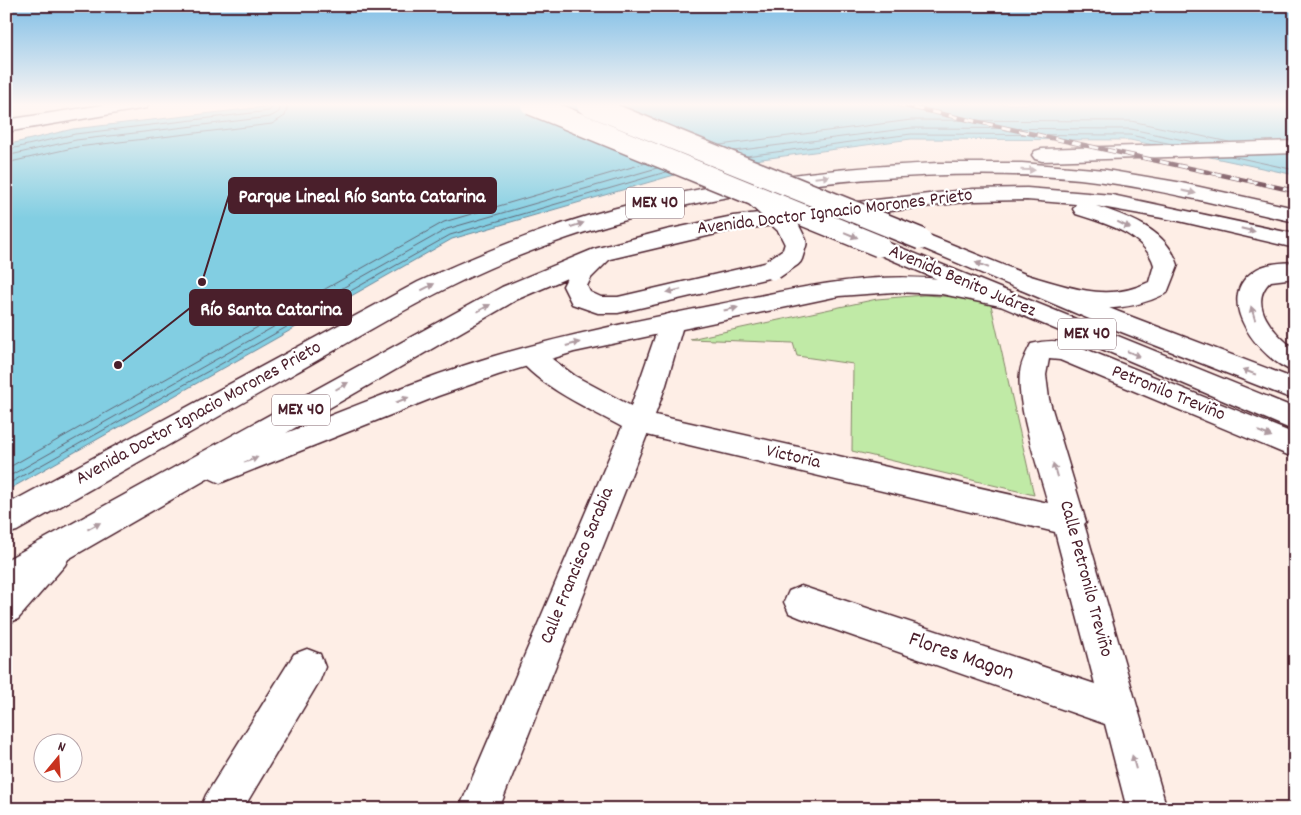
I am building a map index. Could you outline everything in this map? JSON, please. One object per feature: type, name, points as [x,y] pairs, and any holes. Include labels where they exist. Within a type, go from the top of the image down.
[{"type":"main road","name":"MEX 40","points":[[623,142],[757,197]]},
{"type":"main road","name":"Avenida Benito Juárez","points":[[681,142],[1295,390]]},
{"type":"main road","points":[[944,168],[1005,156],[1295,147]]},
{"type":"main road","name":"Avenida Doctor Ignacio Morones Prieto","points":[[6,521],[426,288],[467,268],[546,235],[622,211],[733,188],[857,173],[944,168],[1058,171],[1108,176],[1295,215]]},
{"type":"main road","points":[[1027,283],[1098,301],[1136,300],[1159,287],[1166,267],[1161,251],[1151,240],[1125,224],[1072,206],[1028,194]]},
{"type":"main road","name":"Avenida Doctor Ignacio Morones Prieto","points":[[6,577],[510,293],[602,254],[666,236],[733,223],[973,195],[1028,194],[1112,202],[1179,214],[1295,241]]},
{"type":"main road","name":"Avenida Benito Juárez","points":[[757,197],[1295,420]]},
{"type":"main road","points":[[602,254],[581,274],[575,286],[581,298],[598,305],[618,304],[773,269],[792,256],[796,243],[787,226],[757,197]]},
{"type":"main road","points":[[1295,270],[1271,272],[1258,278],[1250,288],[1249,300],[1256,325],[1270,344],[1295,362]]},
{"type":"main road","points":[[140,502],[313,436],[428,389],[491,367],[574,344],[839,288],[894,284],[942,286],[1000,298]]},
{"type":"main road","name":"Calle Francisco Sarabia","points":[[479,809],[653,385],[672,322]]},
{"type":"main road","name":"Petronilo Treviño","points":[[1040,351],[1052,349],[1064,351],[1295,446]]},
{"type":"main road","name":"Calle Petronilo Treviño","points":[[1040,351],[1034,360],[1031,375],[1034,393],[1146,809]]},
{"type":"main road","name":"Victoria","points":[[531,357],[566,383],[637,422],[1070,522]]},
{"type":"main road","points":[[6,608],[66,542]]},
{"type":"main road","name":"Flores Magon","points":[[801,602],[1120,711]]},
{"type":"main road","points":[[220,809],[306,668]]},
{"type":"green space","points":[[924,295],[971,298],[991,305],[1034,495],[852,451],[853,364],[797,356],[793,343],[690,339],[877,299]]},
{"type":"water","points":[[18,142],[888,142],[702,167],[452,239],[6,491],[6,145]]},
{"type":"water","points":[[1140,142],[1295,142],[1295,175]]},
{"type":"railway","points":[[1070,142],[1295,191]]},
{"type":"place","name":"Parque Lineal Río Santa Catarina","points":[[202,282]]},
{"type":"place","name":"Río Santa Catarina","points":[[118,365]]}]
